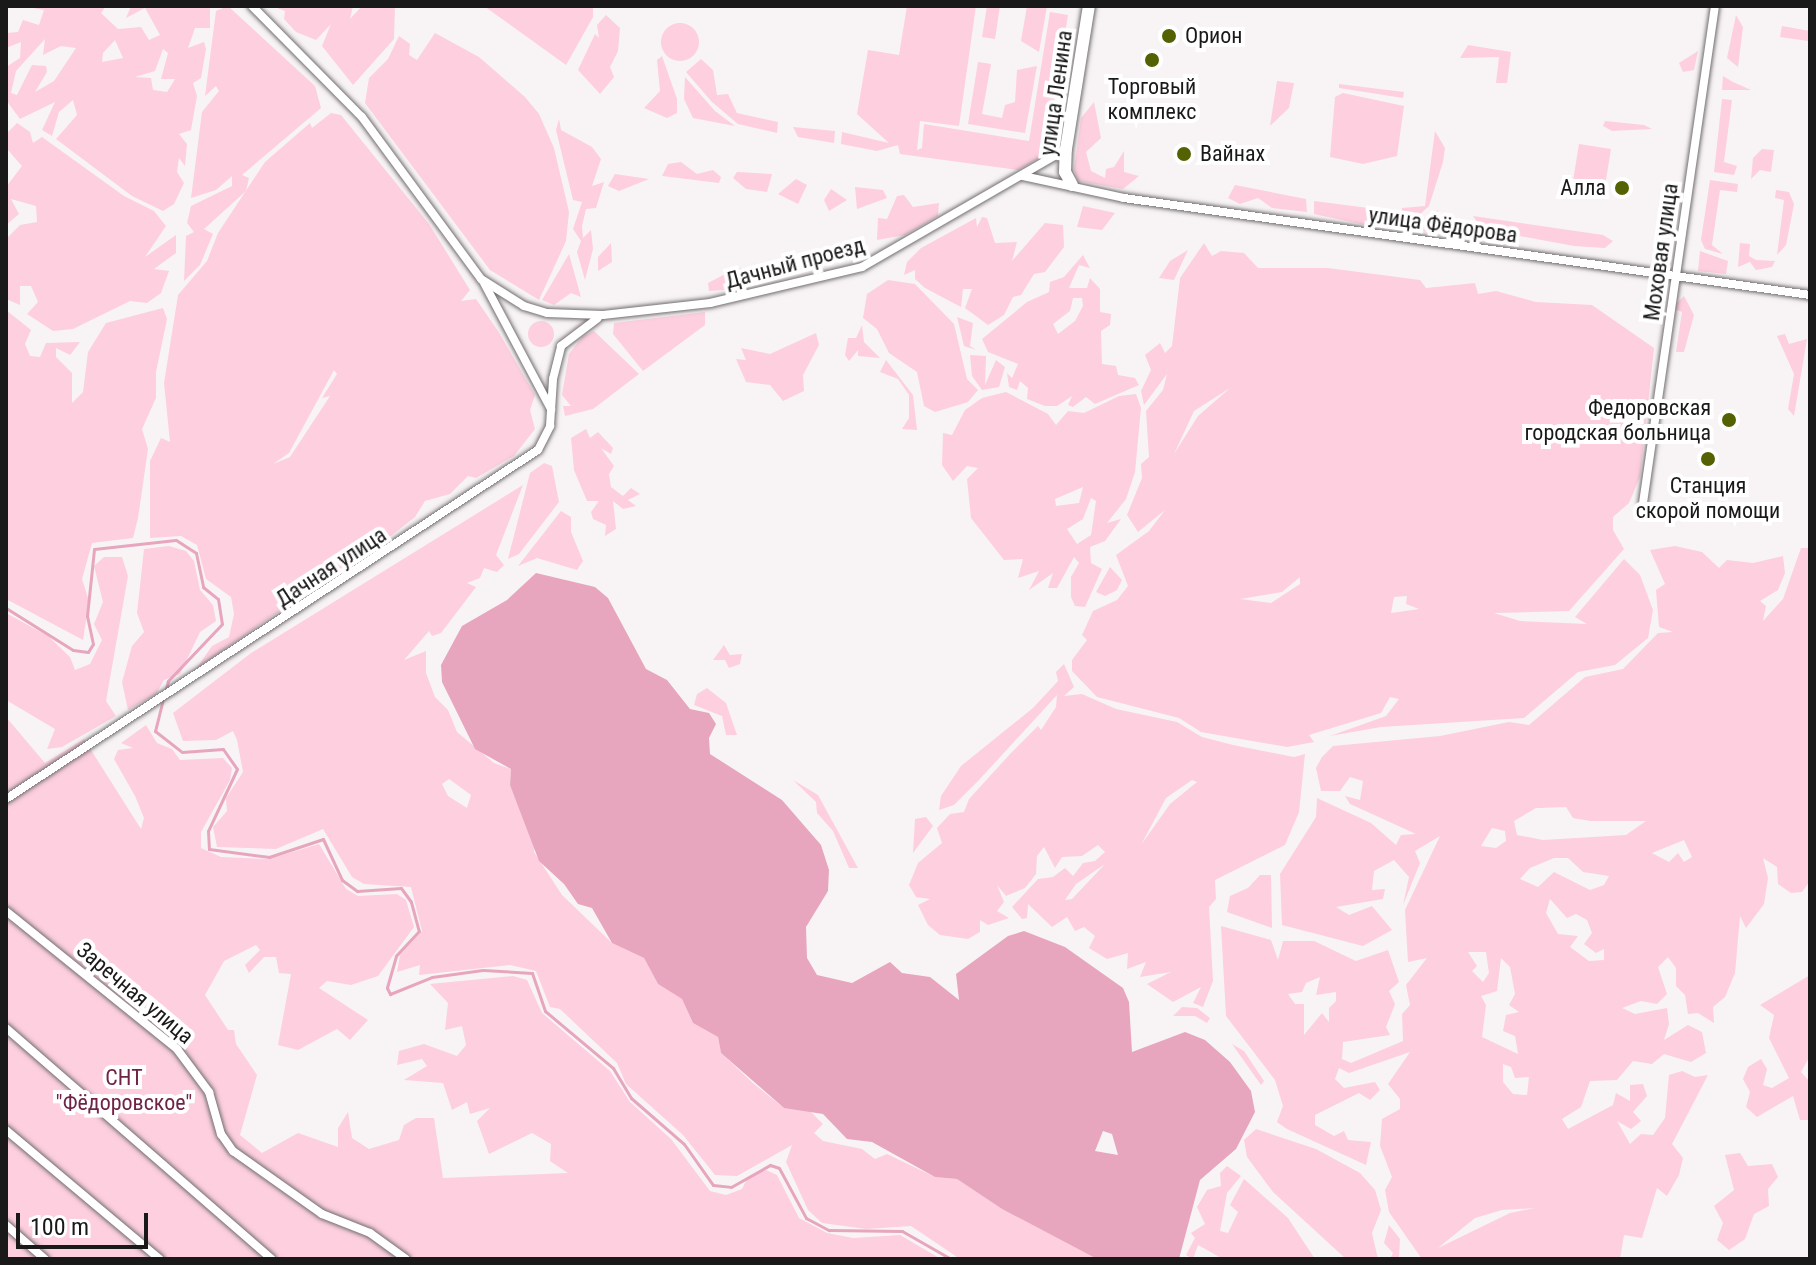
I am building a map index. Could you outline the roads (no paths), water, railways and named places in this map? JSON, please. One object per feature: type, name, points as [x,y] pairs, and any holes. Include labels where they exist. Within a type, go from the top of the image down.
[{"type":"street","points":[[252,6],[362,117],[481,279],[552,411]]},
{"type":"street","name":"улица Ленина","points":[[1072,185],[1065,172],[1066,149],[1089,6]]},
{"type":"street","name":"Моховая улица","points":[[1643,503],[1715,6]]},
{"type":"street","name":"Дачный проезд","points":[[603,315],[753,295],[862,267],[1066,149]]},
{"type":"street","name":"улица Фёдорова","points":[[1022,176],[1124,198],[1810,295]]},
{"type":"street","points":[[481,279],[524,306],[603,315]]},
{"type":"street","name":"Дачная улица","points":[[6,799],[516,467],[546,438],[561,346],[603,315]]},
{"type":"street","name":"Заречная улица","points":[[6,911],[177,1049],[209,1092],[221,1134],[233,1151],[322,1214],[370,1233],[406,1259]]},
{"type":"street","points":[[6,1028],[272,1259]]},
{"type":"street","points":[[6,1130],[160,1259]]},
{"type":"street","points":[[6,1225],[45,1259]]},
{"type":"waterway","points":[[6,608],[73,650],[88,652],[93,644],[87,616],[94,549],[176,540],[196,553],[203,587],[218,599],[222,624],[168,681],[165,692]]},
{"type":"waterway","points":[[163,699],[155,731],[182,752],[223,749],[237,769],[208,831],[209,849],[269,857],[323,839],[342,880],[357,891],[401,888],[411,902],[419,931],[396,956],[387,988],[390,994],[432,977],[483,970],[532,973],[545,1011],[613,1068],[631,1098],[684,1144],[713,1185],[731,1187],[770,1165],[779,1168],[806,1218],[829,1230],[902,1231],[951,1259]]},
{"type":"place","name":"Орион","points":[[1169,36]]},
{"type":"place","name":"Торговый комплекс","points":[[1152,60]]},
{"type":"place","name":"Вайнах","points":[[1184,154]]},
{"type":"place","name":"Алла","points":[[1622,188]]},
{"type":"place","name":"Федоровская городская больница","points":[[1729,420]]},
{"type":"place","name":"Станция скорой помощи","points":[[1708,459]]},
{"type":"park label","name":"СНТ \"Фёдоровское\"","points":[[124,1090]]}]
